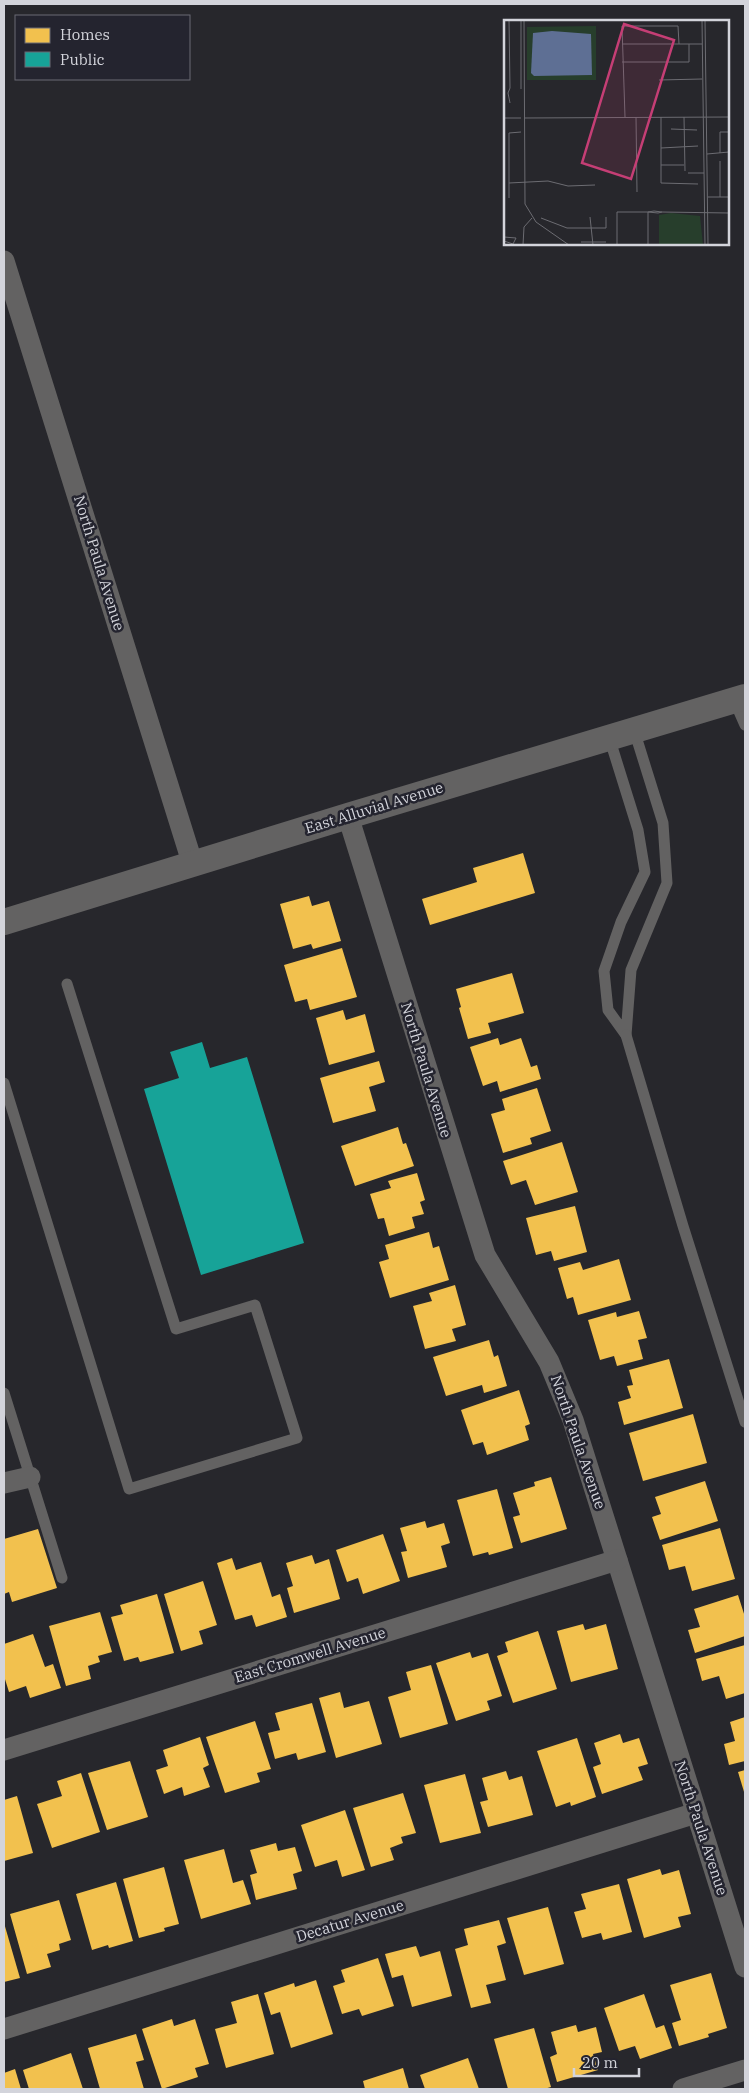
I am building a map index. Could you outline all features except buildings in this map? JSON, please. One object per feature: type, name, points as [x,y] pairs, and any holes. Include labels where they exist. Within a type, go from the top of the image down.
[{"type":"street","name":"North Paula Avenue","points":[[4,261],[193,864]]},
{"type":"street","name":"East Alluvial Avenue","points":[[4,922],[348,816],[740,699]]},
{"type":"street","name":"North Paula Avenue","points":[[348,816],[485,1256],[549,1362],[562,1390],[745,1967]]},
{"type":"street","points":[[4,1483],[30,1476]]},
{"type":"street","name":"East Cromwell Avenue","points":[[4,1750],[617,1560]]},
{"type":"street","name":"Decatur Avenue","points":[[4,2029],[696,1813]]},
{"type":"street","points":[[683,2089],[745,2070]]},
{"type":"lane","points":[[740,699],[745,725]]},
{"type":"lane","points":[[626,1035],[631,970],[667,883],[662,823],[634,730]]},
{"type":"lane","points":[[609,737],[638,830],[644,872],[621,922],[604,971],[608,1010],[626,1035],[683,1226],[745,1422]]},
{"type":"lane","points":[[4,1083],[129,1489],[297,1438],[255,1305],[176,1329],[67,984]]},
{"type":"lane","points":[[4,1393],[62,1578]]}]
